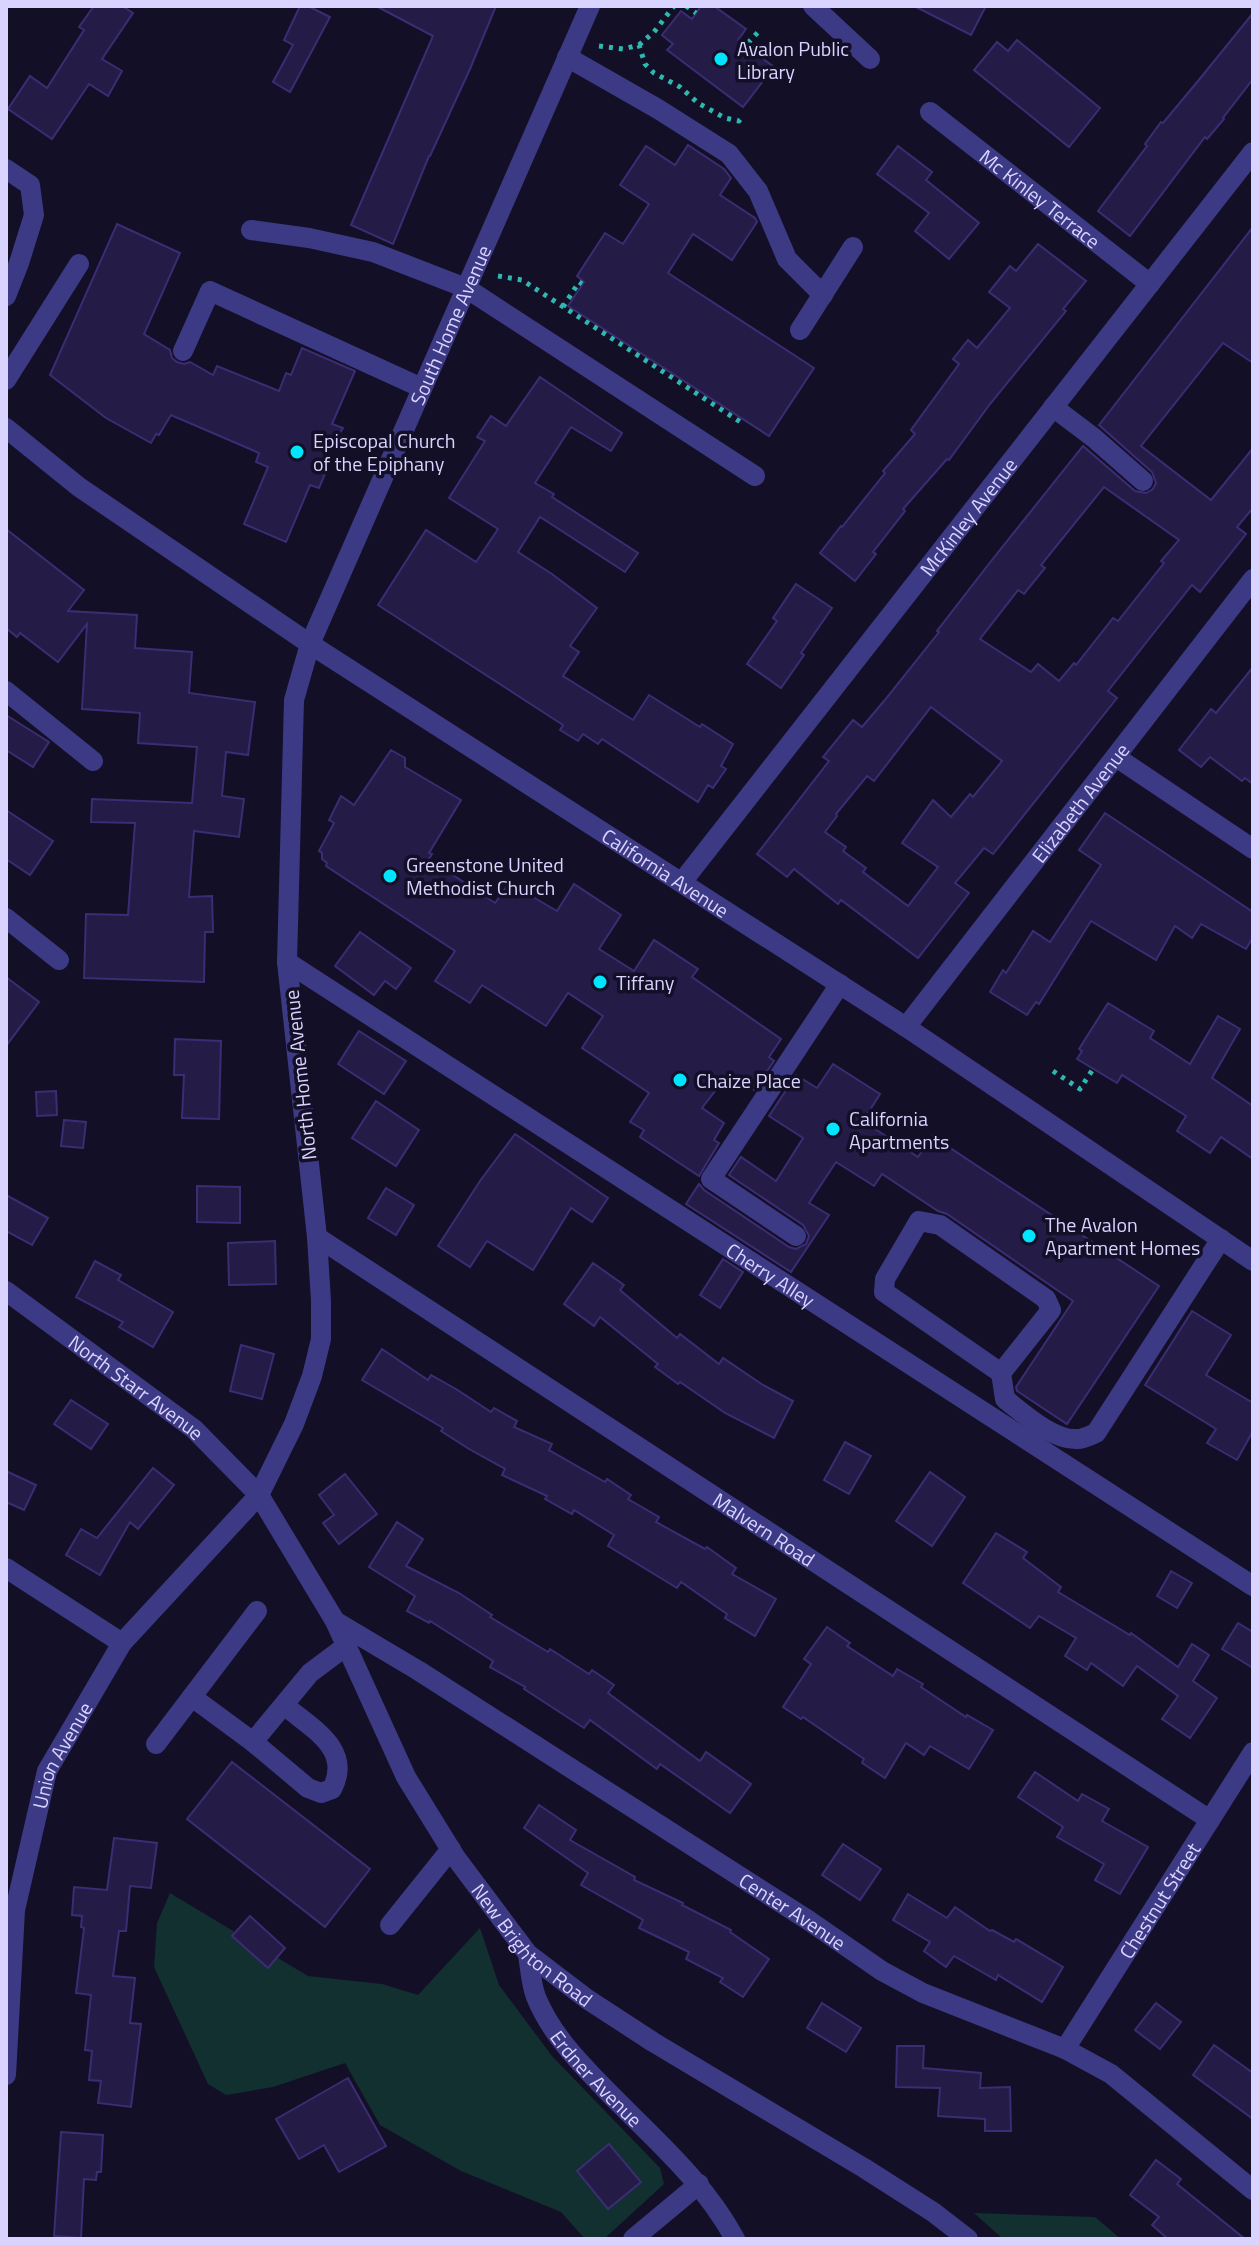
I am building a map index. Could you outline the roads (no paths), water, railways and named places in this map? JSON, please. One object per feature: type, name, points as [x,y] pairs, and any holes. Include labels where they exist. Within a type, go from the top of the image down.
[{"type":"street","name":"South Home Avenue","points":[[310,644],[590,6]]},
{"type":"street","points":[[813,6],[870,59]]},
{"type":"street","points":[[567,57],[729,154],[758,191],[787,259],[823,295]]},
{"type":"street","name":"Mc Kinley Terrace","points":[[930,112],[1150,284]]},
{"type":"street","name":"McKinley Avenue","points":[[682,882],[1253,152]]},
{"type":"street","points":[[6,169],[30,185],[34,215],[6,296]]},
{"type":"street","points":[[251,230],[309,238],[373,252],[466,288],[755,476]]},
{"type":"street","points":[[800,330],[853,247]]},
{"type":"street","points":[[6,380],[79,264]]},
{"type":"street","points":[[183,351],[210,291],[422,388]]},
{"type":"street","points":[[1053,407],[1143,481]]},
{"type":"street","name":"California Avenue","points":[[6,428],[79,487],[310,644],[906,1027],[1253,1261]]},
{"type":"street","name":"Elizabeth Avenue","points":[[906,1027],[1253,579]]},
{"type":"street","name":"North Home Avenue","points":[[259,1495],[294,1424],[312,1376],[321,1339],[317,1237],[287,962],[294,700],[310,644]]},
{"type":"street","points":[[6,691],[93,761]]},
{"type":"street","points":[[1116,757],[1252,846]]},
{"type":"street","points":[[6,918],[59,960]]},
{"type":"street","name":"Cherry Alley","points":[[287,962],[1253,1586]]},
{"type":"street","points":[[796,1236],[711,1179],[840,984]]},
{"type":"street","points":[[1001,1373],[1051,1310],[1046,1299],[940,1225],[919,1221],[885,1279],[884,1292],[1001,1373],[1005,1399],[1044,1428],[1078,1440],[1096,1433],[1221,1239]]},
{"type":"street","name":"Malvern Road","points":[[317,1237],[1210,1820]]},
{"type":"street","name":"North Starr Avenue","points":[[6,1291],[194,1429],[259,1495]]},
{"type":"street","name":"New Brighton Road","points":[[259,1495],[335,1621],[406,1777],[451,1849],[528,1954],[587,1999],[653,2042],[851,2160],[933,2212],[968,2239]]},
{"type":"street","name":"Union Avenue","points":[[6,2075],[10,1909],[47,1771],[122,1643],[259,1495]]},
{"type":"street","points":[[6,1568],[122,1643]]},
{"type":"street","points":[[156,1744],[257,1611]]},
{"type":"street","name":"Center Avenue","points":[[335,1621],[419,1671],[808,1920],[882,1971],[923,1993],[1065,2049],[1111,2074],[1253,2190]]},
{"type":"street","points":[[253,1742],[310,1673],[346,1646]]},
{"type":"street","points":[[192,1697],[308,1788],[321,1793],[332,1789],[338,1776],[334,1749],[284,1705]]},
{"type":"street","name":"Chestnut Street","points":[[1065,2049],[1253,1752]]},
{"type":"street","points":[[390,1925],[451,1849]]},
{"type":"street","name":"Erdner Avenue","points":[[528,1954],[534,1994],[548,2021],[571,2053],[699,2184],[723,2216],[735,2239]]},
{"type":"street","points":[[633,2239],[699,2184]]},
{"type":"place","name":"Avalon Public Library","points":[[721,59]]},
{"type":"place","name":"Episcopal Church of the Epiphany","points":[[297,452]]},
{"type":"place","name":"Greenstone United Methodist Church","points":[[390,876]]},
{"type":"place","name":"Tiffany","points":[[600,982]]},
{"type":"place","name":"Chaize Place","points":[[680,1080]]},
{"type":"place","name":"California Apartments","points":[[833,1129]]},
{"type":"place","name":"The Avalon Apartment Homes","points":[[1029,1236]]}]
